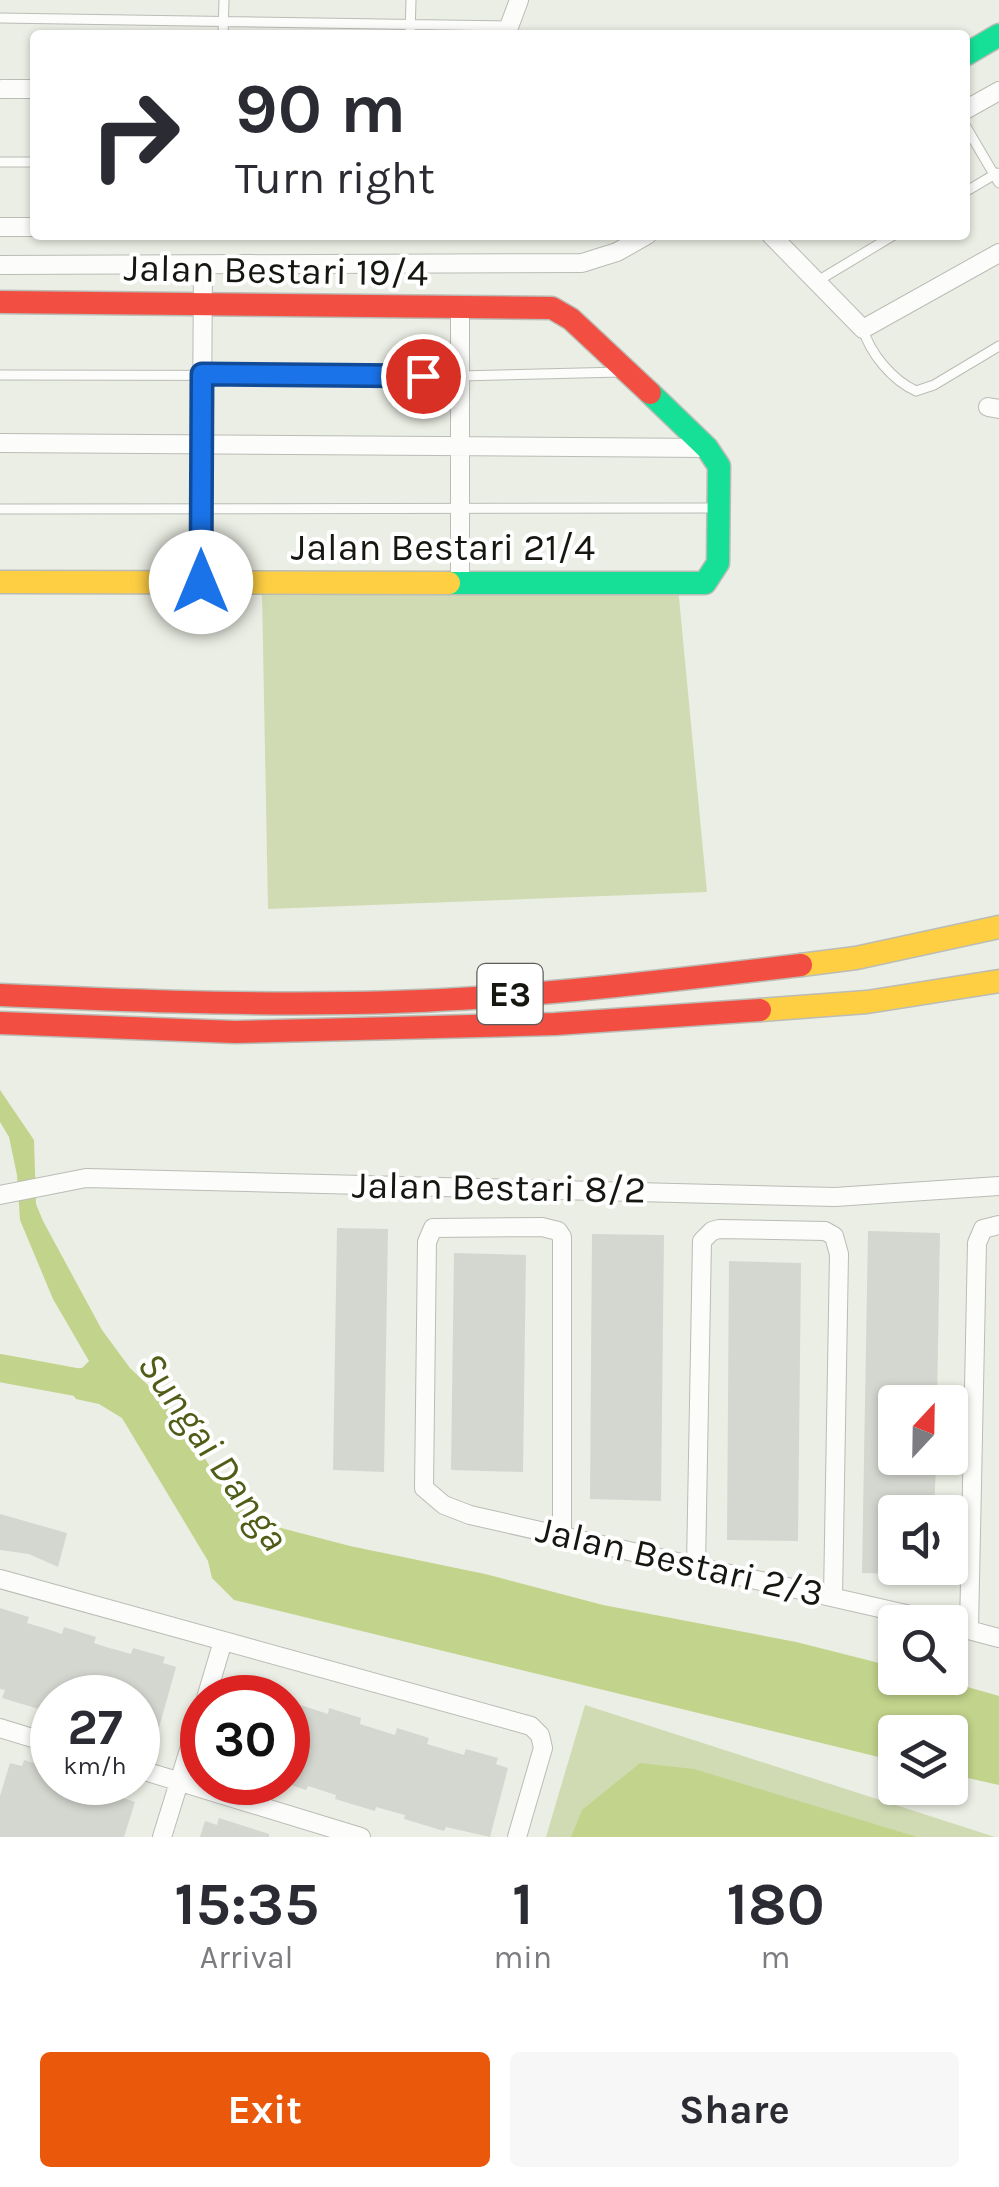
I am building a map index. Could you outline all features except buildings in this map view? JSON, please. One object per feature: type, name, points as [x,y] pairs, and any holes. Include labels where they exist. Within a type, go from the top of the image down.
[{"type":"main road","points":[[970,51],[999,35]]},
{"type":"main road","name":"Jalan Bestari 19/4","points":[[0,302],[552,308],[629,372]]},
{"type":"main road","points":[[629,372],[707,448],[719,466],[718,508]]},
{"type":"main road","name":"Jalan Bestari 21/4","points":[[0,582],[705,582],[718,563],[718,508]]},
{"type":"main road","name":"E3","points":[[8,996],[351,1003],[591,990],[856,958],[999,927]]},
{"type":"main road","name":"E3","points":[[0,1024],[236,1032],[555,1024],[867,1002],[999,981]]},
{"type":"street","points":[[508,30],[520,0]]},
{"type":"street","points":[[2,89],[30,89]]},
{"type":"street","points":[[970,107],[999,90]]},
{"type":"street","points":[[0,227],[30,227]]},
{"type":"street","points":[[0,264],[582,263],[639,240]]},
{"type":"street","points":[[776,240],[863,329],[999,253]]},
{"type":"street","points":[[201,582],[204,264]]},
{"type":"street","points":[[460,307],[460,582]]},
{"type":"street","points":[[0,443],[707,448]]},
{"type":"street","name":"Jalan Bestari 8/2","points":[[0,1194],[86,1178],[835,1197],[999,1186]]},
{"type":"street","points":[[999,1225],[983,1229],[978,1243],[969,1630],[999,1638]]},
{"type":"street","name":"Jalan Bestari 2/3","points":[[562,1534],[563,1246],[558,1231],[442,1226],[429,1233],[424,1488],[444,1505],[470,1516],[878,1607]]},
{"type":"street","points":[[696,1565],[702,1241],[719,1229],[815,1229],[834,1236],[838,1254],[834,1596]]},
{"type":"street","points":[[0,1580],[531,1726],[540,1736],[543,1748],[517,1837]]},
{"type":"street","points":[[213,1675],[224,1641]]},
{"type":"street","points":[[0,1728],[30,1737]]},
{"type":"street","points":[[160,1776],[180,1782],[162,1837]]},
{"type":"street","points":[[256,1805],[361,1837]]},
{"type":"lane","points":[[224,0],[224,30]]},
{"type":"lane","points":[[0,18],[224,21],[410,30],[411,0]]},
{"type":"lane","points":[[970,132],[997,176],[970,190]]},
{"type":"lane","points":[[0,162],[30,162]]},
{"type":"lane","points":[[816,282],[886,240]]},
{"type":"lane","points":[[863,329],[868,348],[906,387],[916,391],[934,385],[999,346]]},
{"type":"lane","points":[[0,375],[460,376],[629,372]]},
{"type":"lane","points":[[0,509],[718,508]]},
{"type":"shaded area","points":[[678,587],[707,892],[268,909],[262,593]]},
{"type":"shaded area","points":[[0,1090],[34,1140],[36,1204],[102,1330],[194,1441],[234,1505],[281,1528],[350,1546],[485,1574],[603,1605],[796,1642],[878,1663],[878,1695],[968,1695],[968,1687],[999,1696],[999,1785],[968,1778],[968,1715],[878,1715],[878,1757],[234,1600],[212,1578],[208,1561],[122,1418],[99,1404],[76,1399],[68,1388],[60,1385],[62,1371],[82,1368],[89,1361],[53,1299],[20,1220],[17,1175],[9,1137],[0,1122]]},
{"type":"shaded area","points":[[585,1705],[878,1799],[878,1805],[896,1805],[995,1837],[546,1837]]},
{"type":"shaded area","points":[[640,1763],[694,1769],[917,1837],[571,1837],[582,1810]]},
{"type":"waterway","points":[[0,1368],[92,1385]]},
{"type":"traffic: fast","points":[[970,52],[999,35]]},
{"type":"traffic: fast","points":[[449,583],[705,583],[718,563],[719,466],[707,448],[650,393]]},
{"type":"traffic: slow","points":[[0,582],[449,583]]},
{"type":"traffic: slow","points":[[801,965],[856,958],[999,927]]},
{"type":"traffic: slow","points":[[760,1010],[867,1002],[999,981]]},
{"type":"traffic: jam","points":[[0,302],[552,308],[571,319],[650,393]]},
{"type":"traffic: jam","points":[[0,995],[218,1003],[405,1002],[575,990],[801,965]]},
{"type":"traffic: jam","points":[[0,1023],[235,1032],[555,1024],[760,1010]]},
{"type":"route","points":[[201,582],[202,374],[423,376]]},
{"type":"water label","name":"Sungai Danga","points":[[214,1451]]}]
